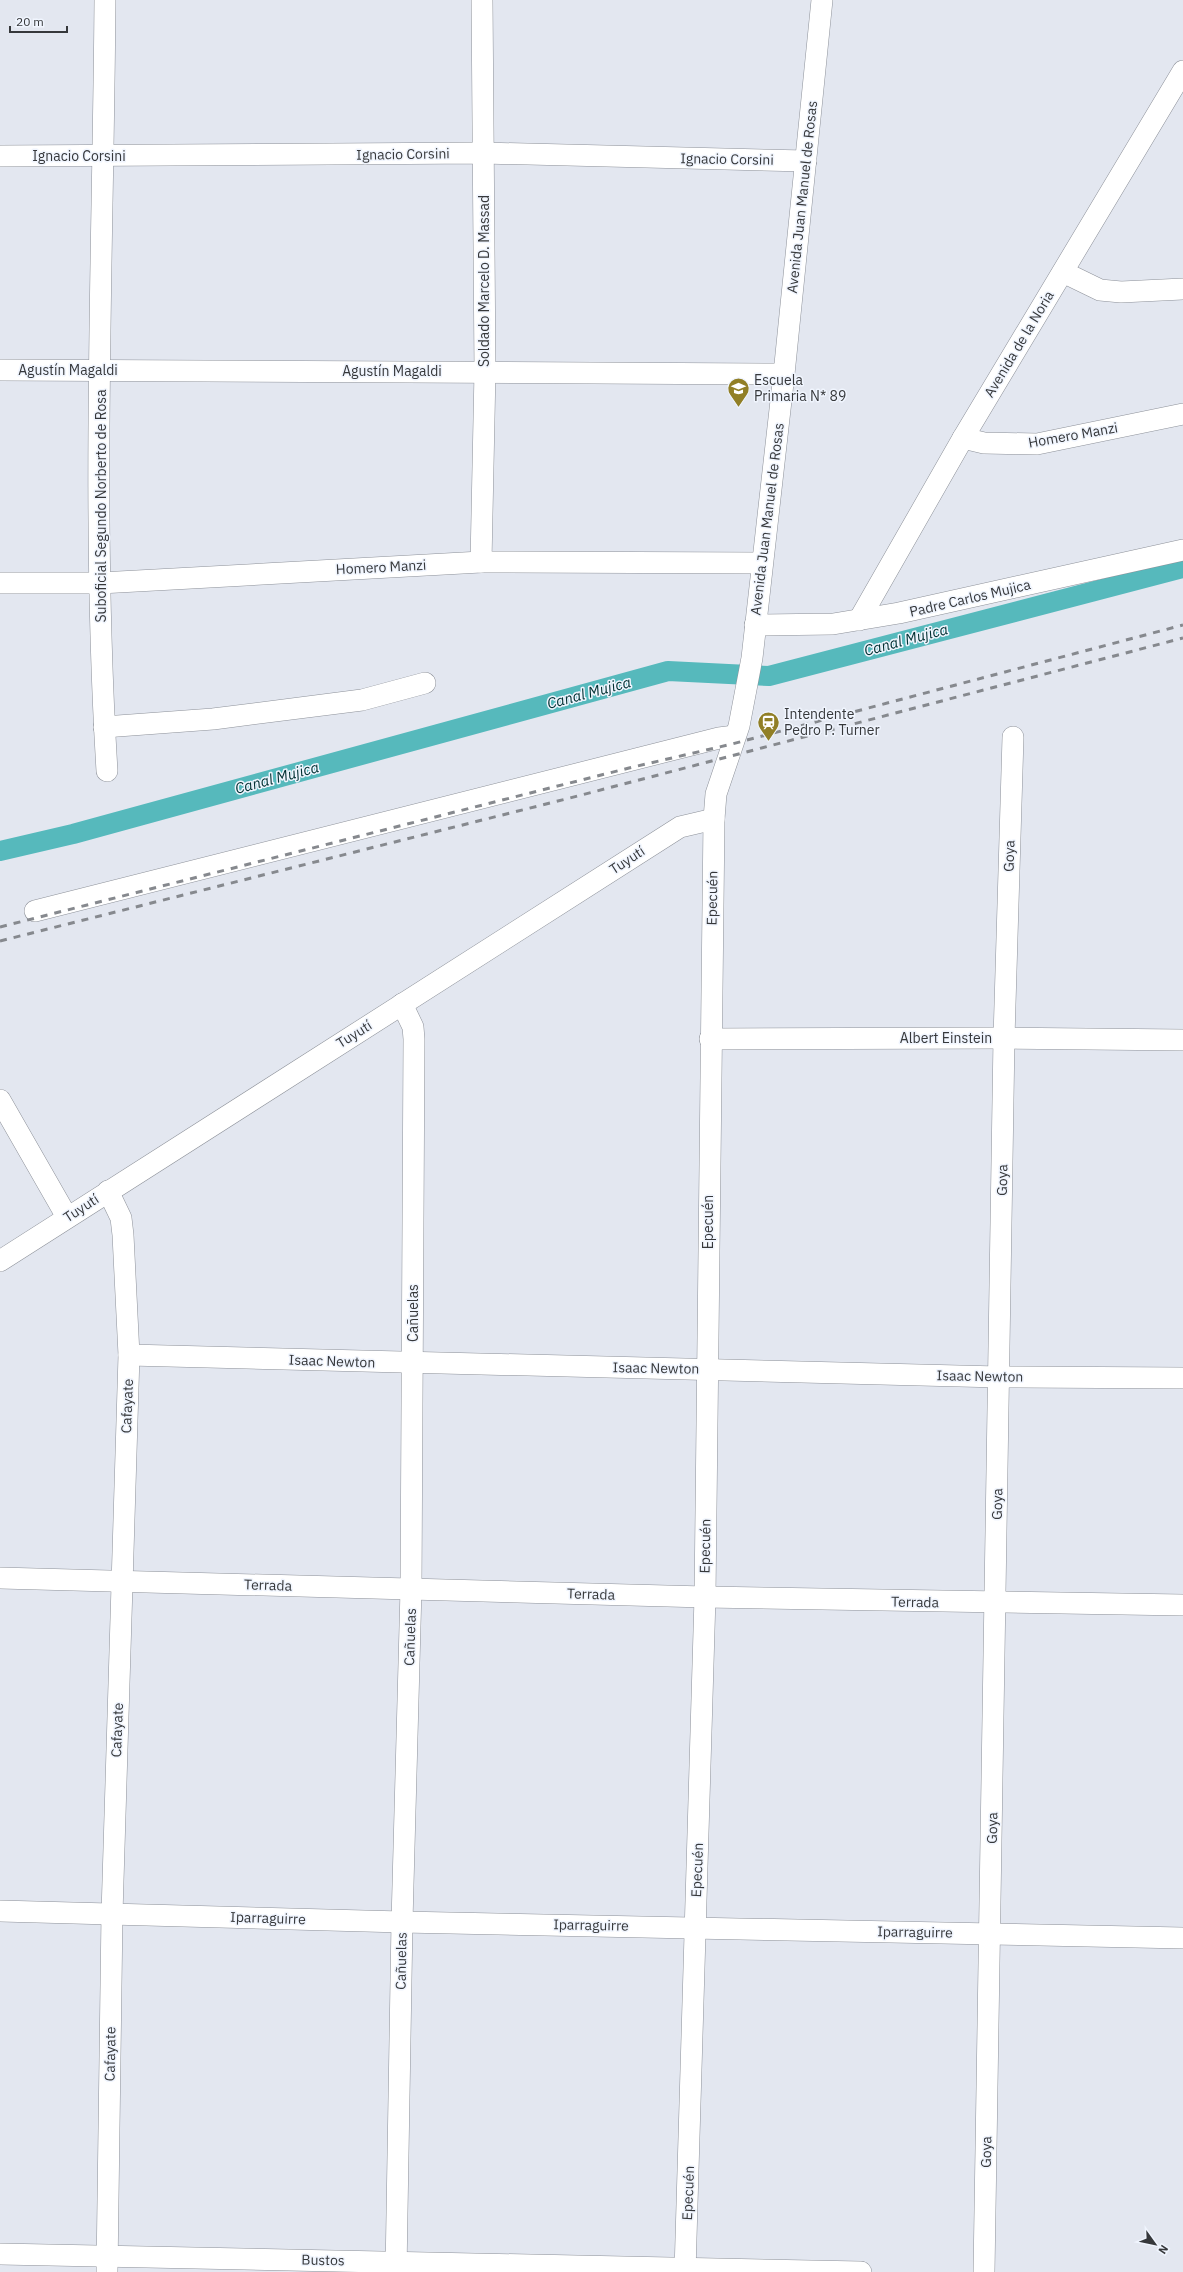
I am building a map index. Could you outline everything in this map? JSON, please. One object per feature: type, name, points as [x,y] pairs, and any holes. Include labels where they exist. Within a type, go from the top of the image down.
[{"type":"street","name":"Suboficial Segundo Norberto de Rosa","points":[[105,0],[100,370],[100,583],[104,727],[107,771]]},
{"type":"street","name":"Soldado Marcelo D. Massad","points":[[481,562],[485,372],[482,0]]},
{"type":"street","name":"Avenida Juan Manuel de Rosas","points":[[714,819],[716,794],[744,703],[752,658],[754,625],[784,374],[822,0]]},
{"type":"street","name":"Avenida de la Noria","points":[[859,620],[963,438],[1183,71]]},
{"type":"street","name":"Ignacio Corsini","points":[[0,156],[104,157],[483,153],[806,160]]},
{"type":"street","points":[[1063,272],[1100,290],[1121,292],[1183,289]]},
{"type":"street","name":"Agustín Magaldi","points":[[0,370],[784,374]]},
{"type":"street","name":"Homero Manzi","points":[[963,438],[984,443],[1037,444],[1183,414]]},
{"type":"street","name":"Padre Carlos Mujica","points":[[754,625],[811,626],[900,613],[1183,550]]},
{"type":"street","name":"Homero Manzi","points":[[0,583],[100,583],[481,562],[762,563]]},
{"type":"street","points":[[104,727],[213,719],[362,700],[425,683]]},
{"type":"street","points":[[35,911],[719,738],[735,736]]},
{"type":"street","name":"Goya","points":[[984,2272],[991,1934],[1004,1038],[1013,737]]},
{"type":"street","name":"Tuyutí","points":[[0,1261],[680,827],[714,819]]},
{"type":"street","name":"Epecuén","points":[[685,2270],[696,1927],[704,1597],[714,819]]},
{"type":"street","name":"Cañuelas","points":[[396,2266],[402,1922],[412,1589],[414,1039],[413,1027],[402,1004]]},
{"type":"street","name":"Albert Einstein","points":[[710,1040],[1004,1038],[1183,1040]]},
{"type":"street","points":[[0,1100],[67,1217]]},
{"type":"street","name":"Cafayate","points":[[107,2264],[112,1914],[129,1354],[121,1218],[108,1191]]},
{"type":"street","name":"Isaac Newton","points":[[129,1354],[413,1363],[999,1377],[1183,1378]]},
{"type":"street","name":"Terrada","points":[[0,1578],[704,1597],[1183,1605]]},
{"type":"street","name":"Iparraguirre","points":[[0,1911],[402,1922],[1183,1938]]},
{"type":"street","name":"Bustos","points":[[0,2254],[107,2264],[861,2272]]},
{"type":"waterway","name":"Canal Mujica","points":[[0,851],[73,834],[668,671],[769,676],[1183,568]]},
{"type":"railway","points":[[0,927],[629,768],[732,744],[1183,625]]},
{"type":"railway","points":[[0,941],[570,798],[1183,638]]},
{"type":"place","name":"Escuela Primaria N* 89","points":[[738,408]]},
{"type":"place","name":"Intendente Pedro P. Turner","points":[[768,742]]}]
